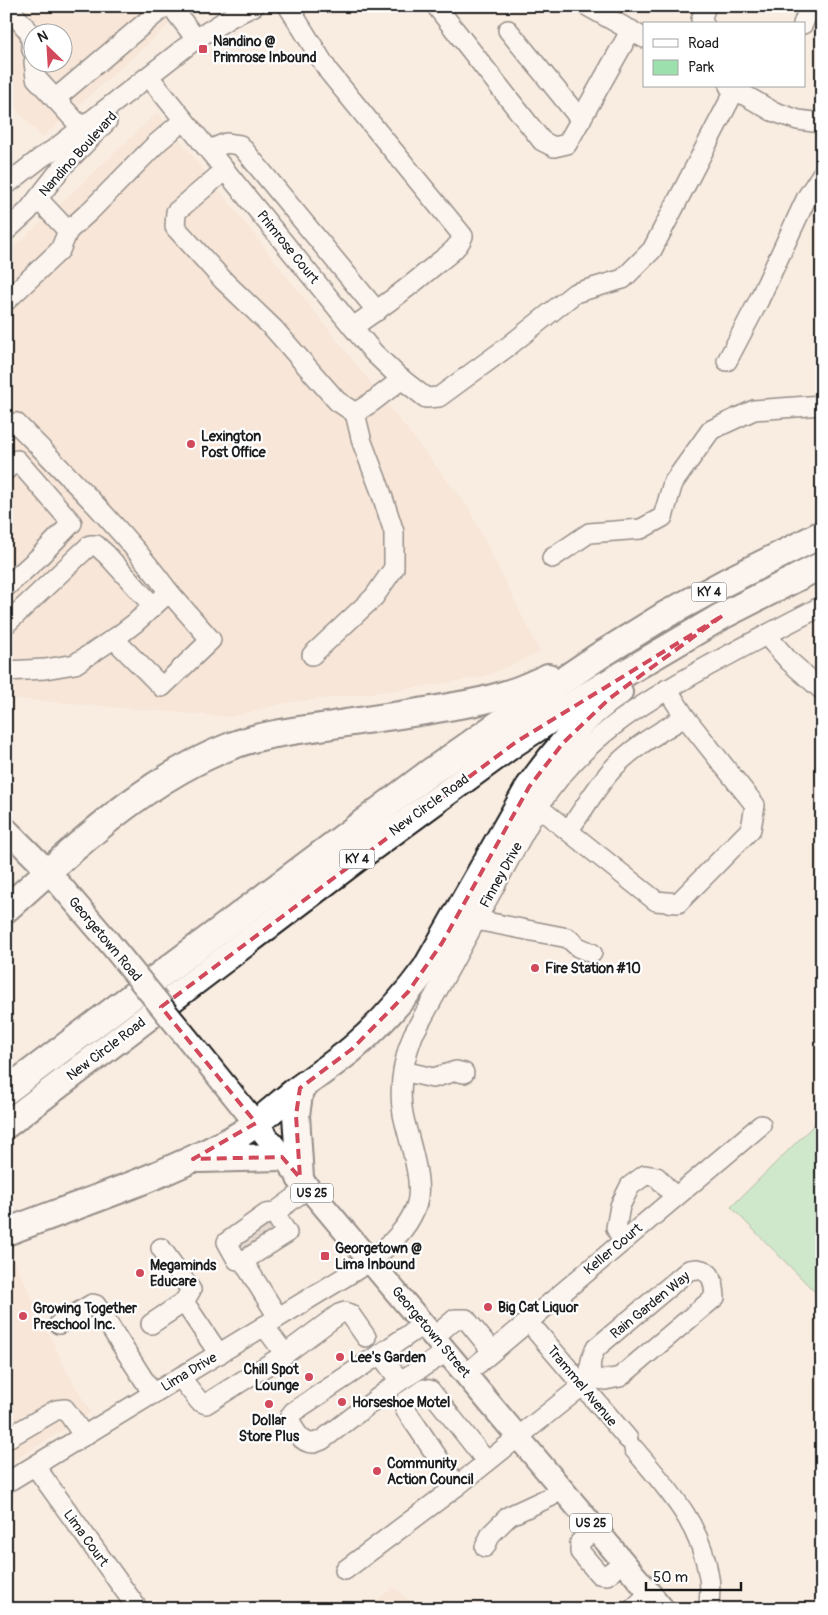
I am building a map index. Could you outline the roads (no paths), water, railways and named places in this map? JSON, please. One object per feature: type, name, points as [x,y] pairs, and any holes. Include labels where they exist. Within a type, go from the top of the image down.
[{"type":"highway","name":"KY 4","points":[[599,656],[665,615],[822,534]]},
{"type":"highway","name":"KY 4","points":[[722,616],[822,565]]},
{"type":"highway","points":[[6,1232],[193,1159],[230,1141],[352,1049],[384,1020],[426,968],[442,943],[529,787],[563,743],[610,698],[722,616]]},
{"type":"highway","name":"New Circle Road","points":[[6,1125],[516,742],[588,695],[722,616]]},
{"type":"highway","points":[[6,909],[98,827],[148,790],[186,766],[231,746],[284,732],[422,712],[481,701],[510,693],[599,656]]},
{"type":"highway","name":"New Circle Road","points":[[6,1092],[430,773],[599,656]]},
{"type":"highway","points":[[300,1088],[296,1115],[304,1183]]},
{"type":"highway","points":[[193,1159],[282,1157]]},
{"type":"main road","name":"Georgetown Road","points":[[6,829],[48,872],[200,1054]]},
{"type":"main road","name":"Georgetown Street","points":[[200,1054],[282,1157],[657,1601]]},
{"type":"street","points":[[7,6],[22,24]]},
{"type":"street","points":[[55,98],[165,6]]},
{"type":"street","points":[[171,6],[196,39]]},
{"type":"street","name":"Nandino Boulevard","points":[[6,231],[38,199],[86,133],[149,77],[196,39],[231,17],[254,6]]},
{"type":"street","points":[[288,6],[328,72],[464,236],[460,244],[377,312],[353,327]]},
{"type":"street","points":[[436,6],[542,141],[554,147],[567,144],[638,34],[587,6]]},
{"type":"street","points":[[702,22],[701,20],[706,6]]},
{"type":"street","points":[[803,22],[810,6]]},
{"type":"street","points":[[508,30],[581,120]]},
{"type":"street","points":[[35,72],[36,78],[86,133]]},
{"type":"street","name":"Primrose Court","points":[[149,77],[373,352],[426,398],[440,397],[510,345],[575,293],[623,278],[652,250],[732,88]]},
{"type":"street","points":[[732,88],[772,111],[798,120],[821,122]]},
{"type":"street","points":[[6,301],[60,250],[68,231],[90,212],[157,143],[184,120]]},
{"type":"street","name":"Nandino Boulevard","points":[[6,185],[42,157],[86,133]]},
{"type":"street","points":[[209,150],[226,143],[240,145],[377,312]]},
{"type":"street","points":[[225,170],[176,212],[175,227],[224,281],[274,329],[337,401],[356,413],[362,442],[394,532],[394,568],[374,597],[312,655]]},
{"type":"street","points":[[727,360],[758,302],[807,197],[822,174]]},
{"type":"street","points":[[38,199],[68,231]]},
{"type":"street","points":[[356,413],[402,379]]},
{"type":"street","points":[[552,558],[589,533],[641,529],[663,517],[673,483],[711,430],[754,410],[822,404]]},
{"type":"street","points":[[6,428],[16,423],[94,502],[211,640],[162,687],[114,639]]},
{"type":"street","points":[[6,470],[17,460],[72,523],[6,587]]},
{"type":"street","points":[[6,624],[90,545],[96,545],[153,606]]},
{"type":"street","points":[[6,671],[45,669],[75,664],[114,639],[169,592]]},
{"type":"street","name":"Finney Drive","points":[[371,1261],[400,1233],[416,1207],[418,1196],[418,1180],[403,1114],[401,1094],[406,1054],[413,1036],[538,807],[563,772],[585,749],[612,726],[667,689],[822,606]]},
{"type":"street","points":[[766,635],[789,661],[822,690]]},
{"type":"street","points":[[538,807],[656,902],[678,903],[751,829],[755,805],[685,717],[667,689]]},
{"type":"street","points":[[568,831],[610,772],[655,735],[685,717]]},
{"type":"street","points":[[476,920],[568,938],[578,947],[592,953]]},
{"type":"street","points":[[403,1071],[433,1078],[456,1071],[464,1073]]},
{"type":"street","name":"Keller Court","points":[[466,1374],[761,1125]]},
{"type":"street","points":[[623,1241],[616,1228],[620,1206],[630,1186],[645,1175],[657,1177],[675,1197]]},
{"type":"street","points":[[285,1354],[271,1322],[254,1239],[266,1214],[274,1213],[304,1183]]},
{"type":"street","points":[[254,1239],[287,1233],[274,1213]]},
{"type":"street","points":[[151,1324],[184,1302],[191,1290],[162,1248]]},
{"type":"street","name":"Lima Drive","points":[[6,1483],[371,1261]]},
{"type":"street","name":"Rain Garden Way","points":[[689,1270],[704,1270],[711,1276],[715,1296],[620,1376],[587,1382],[589,1366],[596,1348],[689,1270]]},
{"type":"street","points":[[184,1302],[219,1354]]},
{"type":"street","points":[[59,1324],[92,1304],[96,1305],[153,1394]]},
{"type":"street","points":[[180,1378],[199,1401],[206,1404],[285,1354],[339,1314],[345,1312],[350,1314],[366,1337]]},
{"type":"street","points":[[435,1337],[380,1354],[293,1412],[290,1420],[294,1429],[303,1440],[312,1443],[322,1440],[400,1381],[435,1337],[455,1319],[466,1319],[492,1351]]},
{"type":"street","name":"Trammel Avenue","points":[[537,1332],[587,1382],[631,1444],[675,1498],[692,1524],[710,1579],[709,1609]]},
{"type":"street","points":[[380,1354],[400,1381]]},
{"type":"street","points":[[345,1570],[457,1486],[587,1382]]},
{"type":"street","points":[[457,1486],[406,1409],[405,1402],[424,1389],[430,1390],[487,1462]]},
{"type":"street","points":[[6,1439],[56,1410],[65,1408],[84,1436]]},
{"type":"street","name":"Lima Court","points":[[35,1466],[138,1609]]},
{"type":"street","points":[[484,1547],[491,1534],[509,1516],[550,1497],[561,1487]]},
{"type":"street","points":[[633,1609],[657,1601]]},
{"type":"tunnel","points":[[259,1225],[266,1239]]},
{"type":"tunnel","points":[[244,1234],[251,1247]]},
{"type":"place","name":"Nandino @ Primrose Inbound","points":[[203,49]]},
{"type":"place","name":"Lexington Post Office","points":[[191,444]]},
{"type":"place","name":"Fire Station #10","points":[[535,968]]},
{"type":"place","name":"Georgetown @ Lima Inbound","points":[[325,1256]]},
{"type":"place","name":"Megaminds Educare","points":[[140,1273]]},
{"type":"place","name":"Big Cat Liquor","points":[[488,1307]]},
{"type":"place","name":"Growing Together Preschool Inc.","points":[[23,1316]]},
{"type":"place","name":"Lee's Garden","points":[[340,1357]]},
{"type":"place","name":"Chill Spot Lounge","points":[[309,1377]]},
{"type":"place","name":"Horseshoe Motel","points":[[342,1402]]},
{"type":"place","name":"Dollar Store Plus","points":[[269,1404]]},
{"type":"place","name":"Community Action Council","points":[[377,1471]]}]
